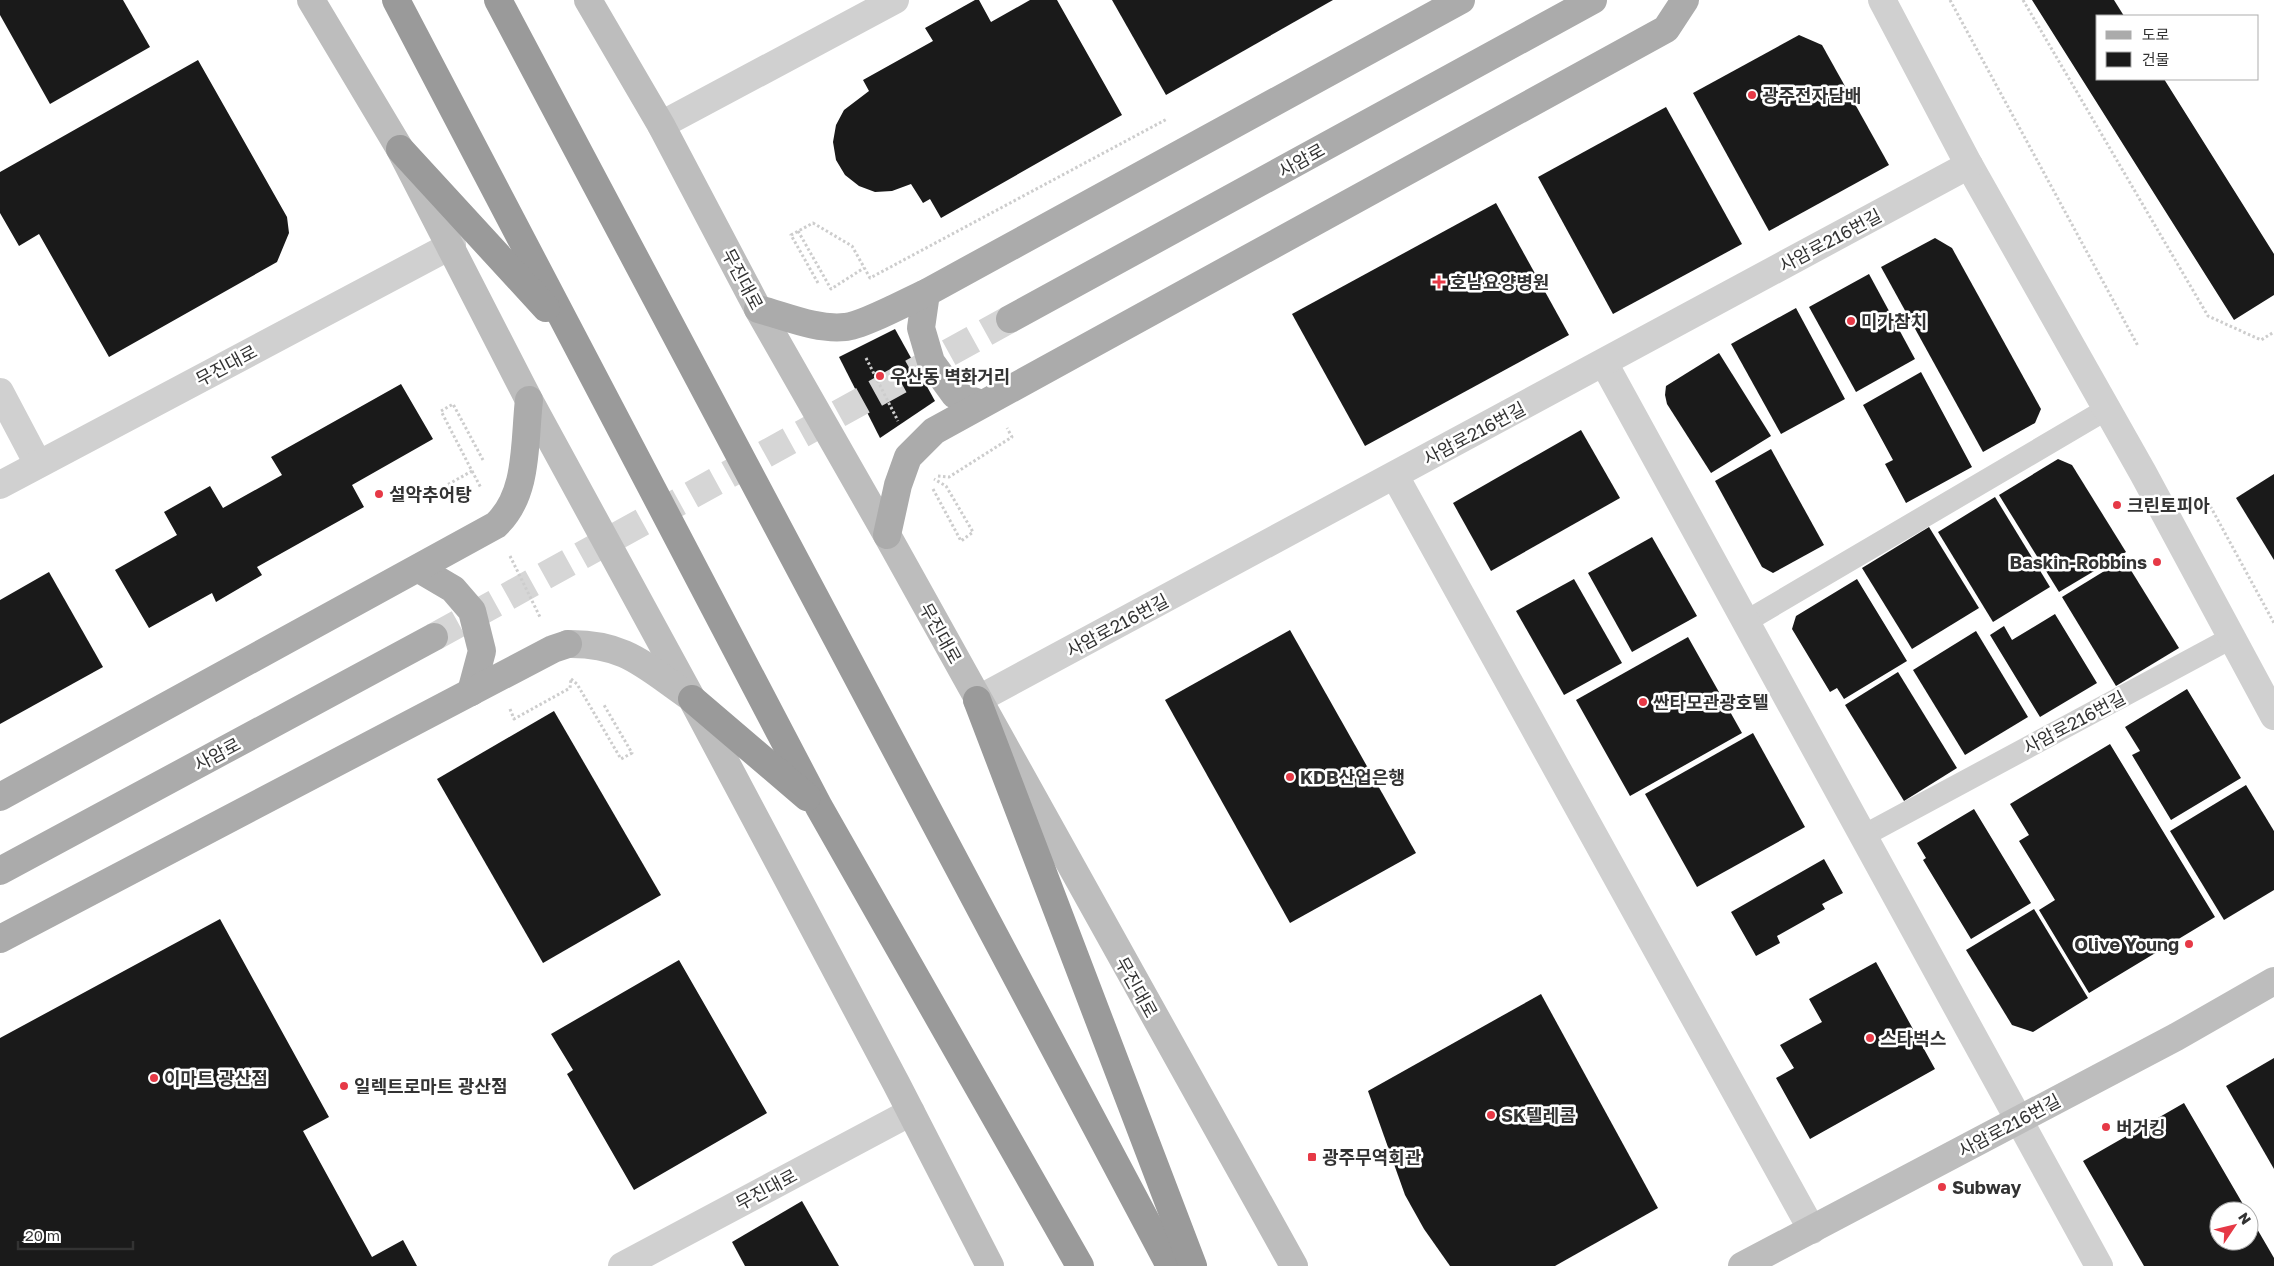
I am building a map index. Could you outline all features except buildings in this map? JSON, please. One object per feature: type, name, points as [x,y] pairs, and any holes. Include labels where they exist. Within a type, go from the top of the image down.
[{"type":"highway","points":[[396,0],[819,807],[1080,1266]]},
{"type":"highway","points":[[498,0],[1170,1266]]},
{"type":"highway","points":[[400,149],[572,336]]},
{"type":"highway","points":[[692,699],[819,807]]},
{"type":"highway","points":[[977,700],[1193,1266]]},
{"type":"main road","points":[[758,309],[813,324],[845,328],[926,293],[1461,0]]},
{"type":"main road","name":"사암로","points":[[1010,319],[1593,0]]},
{"type":"main road","points":[[887,535],[898,485],[908,457],[934,431],[1666,29],[1685,0]]},
{"type":"main road","points":[[926,293],[921,328],[931,362],[954,395],[982,404]]},
{"type":"main road","points":[[0,797],[496,525],[508,513],[520,488],[529,400]]},
{"type":"main road","points":[[419,568],[453,589],[472,611],[482,651],[471,692]]},
{"type":"main road","name":"사암로","points":[[0,872],[434,636]]},
{"type":"main road","points":[[0,939],[553,649],[568,644]]},
{"type":"street","points":[[311,0],[400,149],[452,245],[529,400],[692,699],[911,1112],[990,1266]]},
{"type":"street","name":"무진대로","points":[[588,0],[661,125],[758,309],[887,535],[977,700],[1294,1266]]},
{"type":"street","points":[[661,125],[895,0]]},
{"type":"street","points":[[1882,0],[1969,165],[2107,409],[2233,637],[2274,716]]},
{"type":"street","name":"사암로216번길","points":[[977,700],[1969,165]]},
{"type":"street","name":"무진대로","points":[[0,485],[452,245]]},
{"type":"street","points":[[1604,363],[2099,1266]]},
{"type":"street","points":[[0,392],[38,464]]},
{"type":"street","points":[[1395,476],[1812,1230]]},
{"type":"street","points":[[568,644],[594,644],[628,654],[692,699]]},
{"type":"street","name":"사암로216번길","points":[[1742,1266],[2019,1120],[2274,981]]},
{"type":"street","name":"무진대로","points":[[622,1266],[911,1112]]},
{"type":"lane","points":[[1745,622],[2107,409]]},
{"type":"lane","name":"사암로216번길","points":[[1863,836],[2233,637]]},
{"type":"path","points":[[1950,0],[2138,346]]},
{"type":"path","points":[[2022,0],[2208,316],[2261,340],[2274,332]]},
{"type":"path","points":[[818,283],[791,236],[813,222],[852,246],[870,278],[1170,118]]},
{"type":"path","points":[[798,231],[831,289],[864,268]]},
{"type":"path","points":[[865,357],[898,422]]},
{"type":"path","points":[[482,490],[441,411],[452,404],[483,460]]},
{"type":"path","points":[[933,489],[962,541],[973,532],[946,486],[927,476],[949,477],[1012,437],[1007,427]]},
{"type":"path","points":[[455,502],[447,485],[472,471]]},
{"type":"path","points":[[2208,502],[2274,623]]},
{"type":"path","points":[[507,548],[540,618]]},
{"type":"path","points":[[510,708],[514,719],[570,688],[570,678],[577,684],[621,759],[632,752],[604,705]]},
{"type":"tunnel","points":[[434,637],[1010,319]]},
{"type":"place","name":"광주전자담배","points":[[1752,95]]},
{"type":"place","name":"호남요양병원","points":[[1439,282]]},
{"type":"place","name":"미가참치","points":[[1851,321]]},
{"type":"place","name":"우산동 벽화거리","points":[[880,376]]},
{"type":"place","name":"설악추어탕","points":[[379,494]]},
{"type":"place","name":"크린토피아","points":[[2117,505]]},
{"type":"place","name":"Baskin-Robbins","points":[[2157,562]]},
{"type":"place","name":"싼타모관광호텔","points":[[1643,702]]},
{"type":"place","name":"KDB산업은행","points":[[1290,777]]},
{"type":"place","name":"Olive Young","points":[[2189,944]]},
{"type":"place","name":"스타벅스","points":[[1870,1038]]},
{"type":"place","name":"이마트 광산점","points":[[154,1078]]},
{"type":"place","name":"일렉트로마트 광산점","points":[[344,1086]]},
{"type":"place","name":"SK텔레콤","points":[[1491,1115]]},
{"type":"place","name":"버거킹","points":[[2106,1127]]},
{"type":"place","name":"광주무역회관","points":[[1312,1157]]},
{"type":"place","name":"Subway","points":[[1942,1187]]}]
